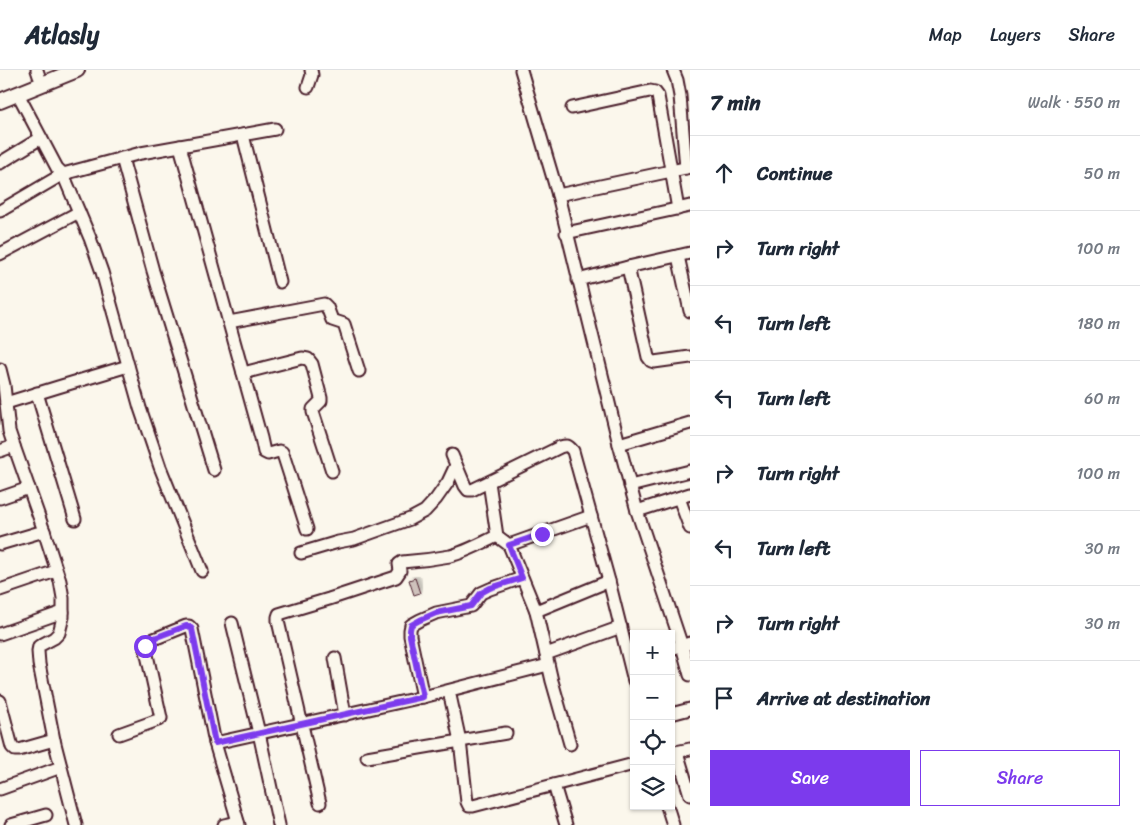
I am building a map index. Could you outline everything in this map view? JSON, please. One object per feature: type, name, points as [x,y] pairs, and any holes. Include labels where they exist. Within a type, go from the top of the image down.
[{"type":"main road","points":[[0,91],[38,73],[53,70]]},
{"type":"main road","points":[[0,101],[77,70]]},
{"type":"street","points":[[308,87],[312,75],[311,70]]},
{"type":"street","points":[[521,70],[558,195],[630,486],[690,675]]},
{"type":"street","points":[[558,195],[688,168],[680,96],[672,70]]},
{"type":"street","points":[[572,108],[650,91],[655,92],[658,96],[678,209]]},
{"type":"street","points":[[18,94],[57,168],[63,174],[90,238],[102,272],[140,408],[160,466],[202,571]]},
{"type":"street","points":[[0,211],[63,174],[141,153],[275,129]]},
{"type":"street","points":[[243,135],[280,282]]},
{"type":"street","points":[[0,163],[41,138]]},
{"type":"street","points":[[180,146],[264,452],[268,454],[279,451],[283,454],[307,529]]},
{"type":"street","points":[[122,158],[153,271],[214,470]]},
{"type":"street","points":[[566,233],[690,206]]},
{"type":"street","points":[[0,254],[79,212]]},
{"type":"street","points":[[578,280],[684,255],[690,312]]},
{"type":"street","points":[[628,267],[650,360],[654,362],[690,357]]},
{"type":"street","points":[[229,322],[324,304],[332,320],[344,324],[360,371]]},
{"type":"street","points":[[243,373],[302,358],[308,359],[312,364],[321,398],[321,401],[312,409],[332,472]]},
{"type":"street","points":[[6,403],[128,366]]},
{"type":"street","points":[[0,368],[14,446],[44,531],[60,581],[63,598],[63,621],[59,633],[39,646],[38,650],[54,740],[76,825]]},
{"type":"street","points":[[37,393],[76,520]]},
{"type":"street","points":[[619,444],[690,423]]},
{"type":"street","points":[[302,553],[354,539],[410,519],[425,511],[448,482],[454,460],[465,486],[468,490],[472,490],[567,445],[573,451],[630,657]]},
{"type":"street","points":[[0,451],[14,446]]},
{"type":"street","points":[[630,486],[690,471]]},
{"type":"street","points":[[489,482],[497,536],[509,545],[536,611],[570,744]]},
{"type":"street","points":[[0,498],[29,488]]},
{"type":"street","points":[[637,511],[684,496],[690,528]]},
{"type":"street","points":[[509,545],[591,516]]},
{"type":"street","points":[[0,544],[44,531]]},
{"type":"street","points":[[320,803],[278,621],[279,614],[396,577],[400,574],[399,564],[402,562],[451,555],[497,536]]},
{"type":"street","points":[[0,590],[56,571]]},
{"type":"street","points":[[423,697],[410,636],[411,625],[436,613],[471,606],[481,593],[490,588],[522,578]]},
{"type":"street","points":[[536,611],[609,581]]},
{"type":"street","points":[[0,634],[63,612]]},
{"type":"street","points":[[232,623],[279,825]]},
{"type":"street","points":[[119,734],[161,718],[145,646],[149,640],[189,626],[192,629],[215,743],[238,823],[224,825]]},
{"type":"street","points":[[215,743],[449,691],[547,660],[621,627]]},
{"type":"street","points":[[335,658],[345,715]]},
{"type":"street","points":[[449,691],[460,741],[469,806],[630,765]]},
{"type":"street","points":[[0,701],[12,746],[15,750],[54,740]]},
{"type":"street","points":[[675,713],[690,709]]},
{"type":"street","points":[[367,757],[506,733]]},
{"type":"street","points":[[675,753],[690,749]]},
{"type":"street","points":[[675,756],[690,795]]},
{"type":"street","points":[[0,788],[61,767]]},
{"type":"street","points":[[554,785],[566,825]]},
{"type":"street","points":[[668,810],[672,825]]},
{"type":"street","points":[[11,825],[46,815]]},
{"type":"building","points":[[415,578],[420,593],[414,595],[409,580]]},
{"type":"route","points":[[145,646],[149,640],[186,626],[192,629],[215,743],[423,697],[410,636],[411,625],[436,613],[471,606],[481,593],[490,588],[522,578],[509,545],[542,534]]}]
